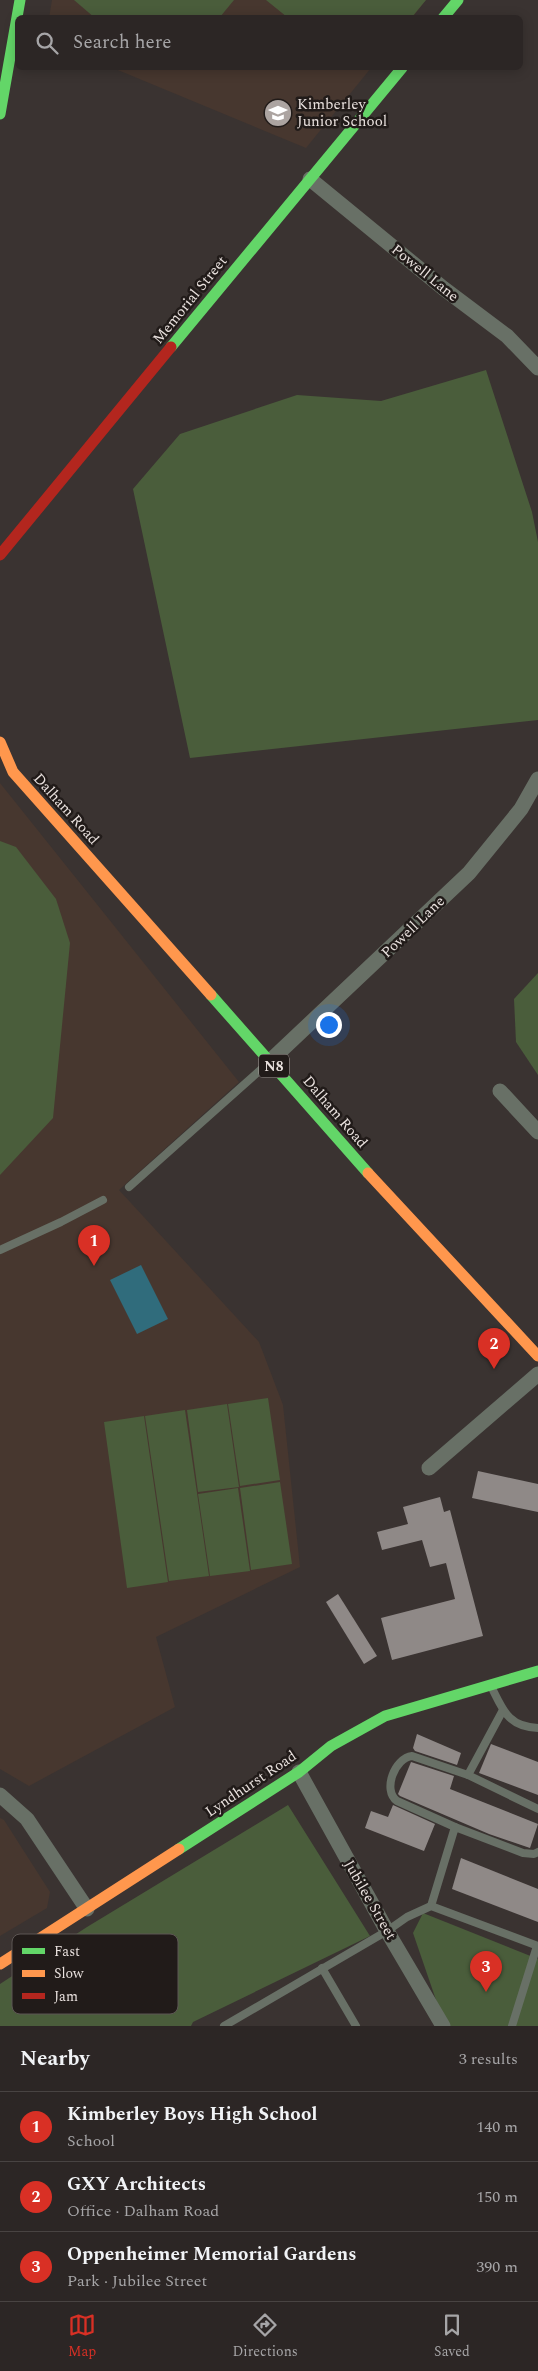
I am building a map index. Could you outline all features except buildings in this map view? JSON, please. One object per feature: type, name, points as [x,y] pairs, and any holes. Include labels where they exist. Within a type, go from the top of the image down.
[{"type":"main road","points":[[17,15],[20,0]]},
{"type":"main road","points":[[446,15],[458,0]]},
{"type":"main road","points":[[0,114],[15,28]]},
{"type":"main road","name":"Memorial Street","points":[[1,557],[400,70]]},
{"type":"main road","name":"Dalham Road","points":[[0,742],[13,772]]},
{"type":"main road","name":"Dalham Road","points":[[0,763],[13,772],[407,1217],[538,1356]]},
{"type":"main road","name":"Lyndhurst Road","points":[[47,1934],[299,1772],[331,1746],[385,1716],[538,1671]]},
{"type":"main road","name":"Lyndhurst Road","points":[[0,1964],[12,1956]]},
{"type":"street","name":"Powell Lane","points":[[310,178],[436,282],[507,336],[538,368]]},
{"type":"street","name":"Powell Lane","points":[[270,1061],[469,873],[521,809],[538,779]]},
{"type":"street","points":[[500,1091],[538,1132]]},
{"type":"street","points":[[429,1468],[538,1374]]},
{"type":"street","name":"Jubilee Street","points":[[299,1772],[387,1931],[443,2026]]},
{"type":"street","points":[[0,1795],[27,1819],[87,1909]]},
{"type":"lane","points":[[130,1187],[270,1061]]},
{"type":"lane","points":[[0,1250],[103,1200]]},
{"type":"lane","points":[[490,1684],[508,1718],[520,1726],[538,1728]]},
{"type":"lane","points":[[468,1775],[503,1710]]},
{"type":"lane","points":[[538,1809],[468,1775],[412,1756],[406,1757],[397,1764],[389,1790],[390,1795],[397,1801],[455,1828],[523,1853],[534,1854],[538,1852]]},
{"type":"lane","points":[[431,1906],[455,1828]]},
{"type":"lane","points":[[224,2026],[387,1931],[407,1917],[431,1906],[538,1946],[512,2026]]},
{"type":"lane","points":[[322,1968],[356,2026]]},
{"type":"shaded area","points":[[52,0],[426,0],[414,15],[50,15]]},
{"type":"shaded area","name":"Kimberley Junior School","points":[[118,70],[369,70],[306,148]]},
{"type":"shaded area","points":[[0,783],[239,1082],[119,1190],[259,1342],[283,1405],[300,1567],[156,1637],[175,1707],[29,1786],[0,1769]]},
{"type":"shaded area","points":[[0,1818],[4,1820],[50,1892],[47,1908],[0,1936]]},
{"type":"green space","points":[[74,0],[234,0],[222,15],[92,15]]},
{"type":"green space","points":[[266,0],[426,0],[414,15],[285,15]]},
{"type":"green space","points":[[486,370],[532,512],[538,542],[538,720],[190,758],[133,489],[180,434],[297,395],[381,401]]},
{"type":"green space","points":[[0,841],[16,847],[56,899],[70,943],[53,1118],[0,1175]]},
{"type":"green space","points":[[538,973],[538,1075],[516,1042],[514,999]]},
{"type":"green space","points":[[268,1398],[280,1480],[240,1486],[228,1404]]},
{"type":"green space","points":[[227,1404],[239,1487],[198,1492],[187,1410]]},
{"type":"green space","points":[[185,1410],[209,1576],[169,1581],[145,1416]]},
{"type":"green space","points":[[144,1416],[168,1582],[127,1588],[104,1422]]},
{"type":"green space","points":[[280,1482],[292,1564],[251,1570],[240,1488]]},
{"type":"green space","points":[[238,1488],[250,1571],[210,1576],[198,1494]]},
{"type":"green space","points":[[288,1805],[370,1936],[193,2022],[191,2026],[0,2026],[0,1984],[12,1976],[12,2014],[178,2014],[178,1934],[76,1934]]},
{"type":"green space","points":[[423,1913],[538,1959],[538,2026],[445,2026],[413,1933]]},
{"type":"water","points":[[141,1265],[168,1319],[137,1334],[110,1280]]},
{"type":"traffic: fast","points":[[17,15],[20,0]]},
{"type":"traffic: fast","points":[[446,15],[458,0]]},
{"type":"traffic: fast","points":[[0,114],[15,28]]},
{"type":"traffic: fast","points":[[171,347],[400,70]]},
{"type":"traffic: fast","points":[[211,995],[368,1173]]},
{"type":"traffic: fast","points":[[179,1849],[299,1772],[331,1746],[385,1716],[538,1671]]},
{"type":"traffic: slow","points":[[0,742],[13,772],[211,995]]},
{"type":"traffic: slow","points":[[368,1173],[538,1356]]},
{"type":"traffic: slow","points":[[47,1934],[179,1849]]},
{"type":"traffic: slow","points":[[0,1964],[12,1956]]},
{"type":"traffic: jam","points":[[0,555],[171,347]]},
{"type":"place","name":"Kimberley Junior School","points":[[278,113]]},
{"type":"place","name":"Kimberley Boys High School","points":[[94,1266]]},
{"type":"place","name":"GXY Architects","points":[[494,1369]]},
{"type":"place","name":"Oppenheimer Memorial Gardens","points":[[486,1992]]}]
